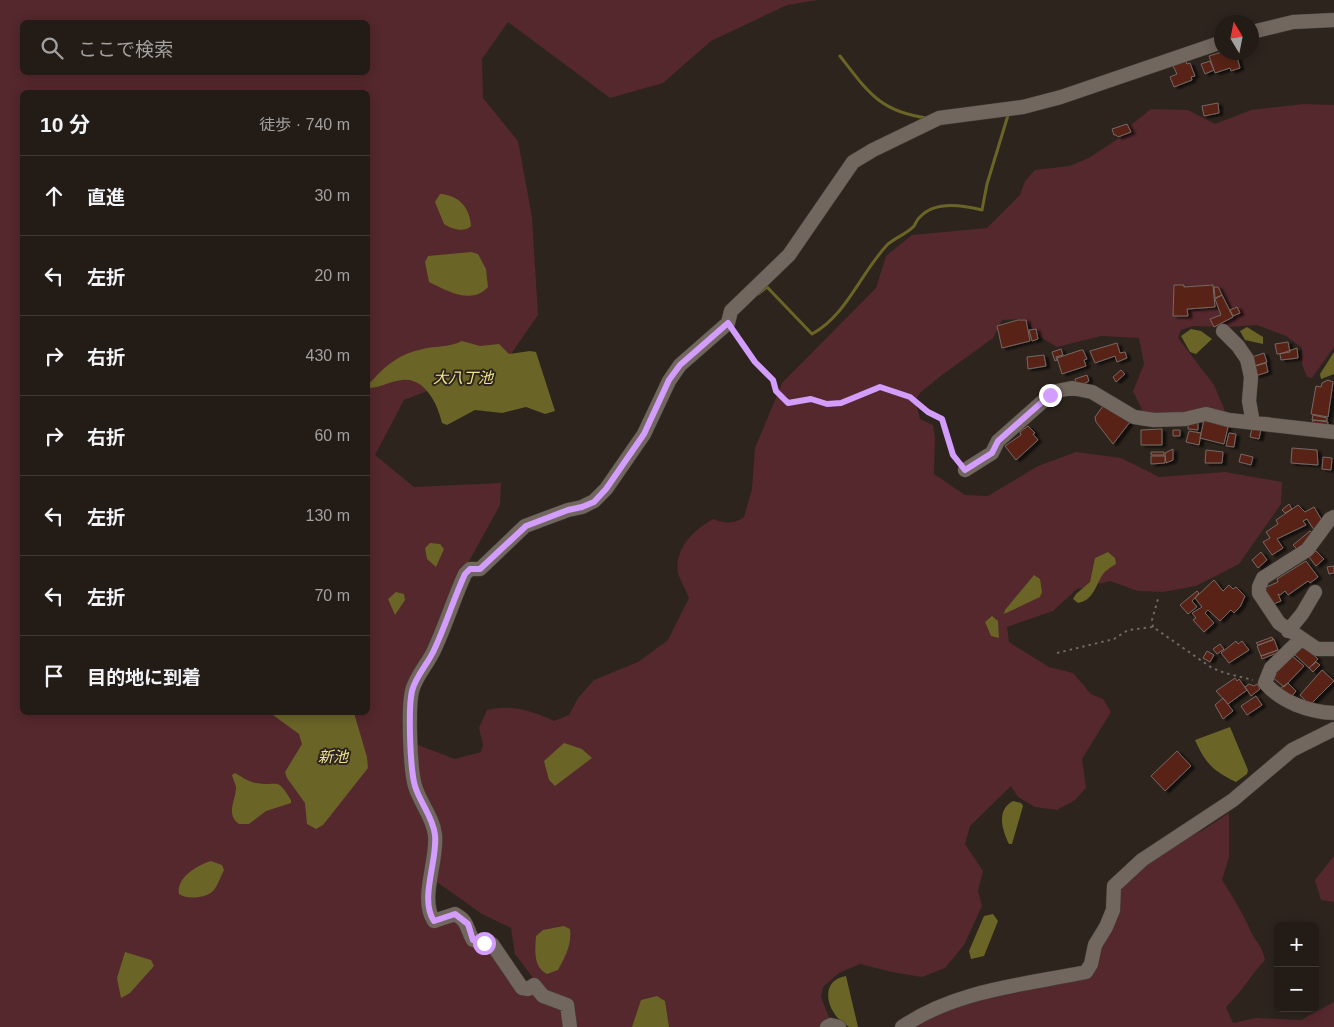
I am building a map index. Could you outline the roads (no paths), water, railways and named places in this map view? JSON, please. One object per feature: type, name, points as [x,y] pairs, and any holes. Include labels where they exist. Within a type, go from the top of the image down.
[{"type":"street","points":[[1259,30],[1293,22],[1334,20]]},
{"type":"street","points":[[570,1027],[567,1005],[543,996],[534,985],[522,988],[492,944],[473,940],[468,924],[463,919],[455,914],[434,921],[430,915],[430,878],[434,862],[435,834],[426,806],[415,788],[410,723],[412,692],[434,650],[465,574],[470,569],[480,569],[526,526],[594,502],[606,489],[644,434],[669,380],[680,365],[728,323],[731,311],[789,255],[853,162],[873,150],[939,118],[1023,107],[1061,97],[1214,45]]},
{"type":"street","points":[[1223,331],[1238,346],[1247,359],[1251,377],[1249,401],[1253,424]]},
{"type":"street","points":[[965,470],[992,453],[998,441],[1050,395],[1072,388],[1092,392],[1134,417],[1170,419],[1206,414],[1253,424],[1334,432]]},
{"type":"street","points":[[1334,517],[1330,519],[1307,550],[1263,578],[1259,587],[1259,593],[1279,624],[1317,649],[1334,649]]},
{"type":"street","points":[[1288,630],[1302,614],[1315,592]]},
{"type":"street","points":[[1300,639],[1271,668],[1265,683],[1273,693],[1304,708],[1334,713]]},
{"type":"street","points":[[902,1027],[924,1012],[959,1000],[1016,984],[1086,972],[1091,964],[1096,945],[1113,910],[1114,886],[1142,860],[1233,800],[1292,750],[1334,729]]},
{"type":"street","points":[[827,1027],[830,1025],[839,1027]]},
{"type":"water","points":[[440,194],[453,197],[466,208],[471,226],[458,230],[444,224],[435,202]]},
{"type":"water","points":[[471,252],[478,254],[486,269],[488,287],[482,292],[475,295],[459,295],[429,282],[425,262],[428,256]]},
{"type":"water","points":[[1247,327],[1263,337],[1263,344],[1245,340],[1240,331]]},
{"type":"water","points":[[1191,329],[1201,331],[1212,339],[1196,354],[1190,352],[1181,336]]},
{"type":"water","name":"大八丁池","points":[[462,341],[480,346],[499,344],[509,354],[536,352],[555,411],[545,414],[526,407],[502,413],[475,410],[447,425],[442,423],[434,401],[429,394],[417,383],[410,380],[402,380],[370,388],[370,383],[381,371],[408,353]]},
{"type":"water","points":[[1334,352],[1334,374],[1321,379],[1320,374]]},
{"type":"water","points":[[430,543],[440,544],[444,549],[436,567],[427,559],[425,548]]},
{"type":"water","points":[[1108,552],[1115,558],[1116,564],[1103,574],[1091,596],[1078,603],[1073,599],[1090,582],[1095,558]]},
{"type":"water","points":[[1034,575],[1040,579],[1042,592],[1040,597],[1004,614],[1005,610]]},
{"type":"water","points":[[396,592],[404,594],[405,600],[395,615],[388,599]]},
{"type":"water","points":[[992,616],[998,621],[999,638],[991,636],[985,622]]},
{"type":"water","name":"新池","points":[[273,715],[355,715],[367,757],[368,768],[323,825],[316,829],[307,824],[305,803],[287,778],[285,772],[302,744],[299,734]]},
{"type":"water","points":[[1230,727],[1248,770],[1247,774],[1236,782],[1215,770],[1206,761],[1195,740]]},
{"type":"water","points":[[564,743],[582,749],[592,758],[555,786],[549,780],[544,761]]},
{"type":"water","points":[[235,773],[253,782],[280,785],[291,800],[291,803],[266,811],[249,824],[239,824],[232,812],[236,787],[232,775]]},
{"type":"water","points":[[1013,801],[1021,803],[1023,806],[1012,844],[1009,844],[1004,833],[1002,815],[1004,810]]},
{"type":"water","points":[[211,861],[222,865],[224,870],[213,891],[196,897],[187,897],[179,894],[179,888],[184,878],[194,869]]},
{"type":"water","points":[[993,914],[998,921],[984,956],[971,959],[969,951],[984,916]]},
{"type":"water","points":[[564,926],[570,929],[567,951],[558,970],[547,974],[542,971],[537,963],[535,952],[536,936],[543,930]]},
{"type":"water","points":[[125,952],[151,960],[154,966],[130,993],[121,998],[117,978]]},
{"type":"water","points":[[846,976],[858,1027],[849,1027],[839,1019],[829,1001],[828,995],[831,985],[839,978]]},
{"type":"water","points":[[657,996],[665,1001],[669,1027],[632,1027],[641,1000]]},
{"type":"waterway","points":[[840,56],[867,90],[876,98],[898,111],[928,118]]},
{"type":"waterway","points":[[758,294],[767,287],[812,334],[824,326],[844,305],[878,255],[888,244],[911,229],[926,212],[933,208],[950,205],[982,210],[987,184],[1009,112]]}]
